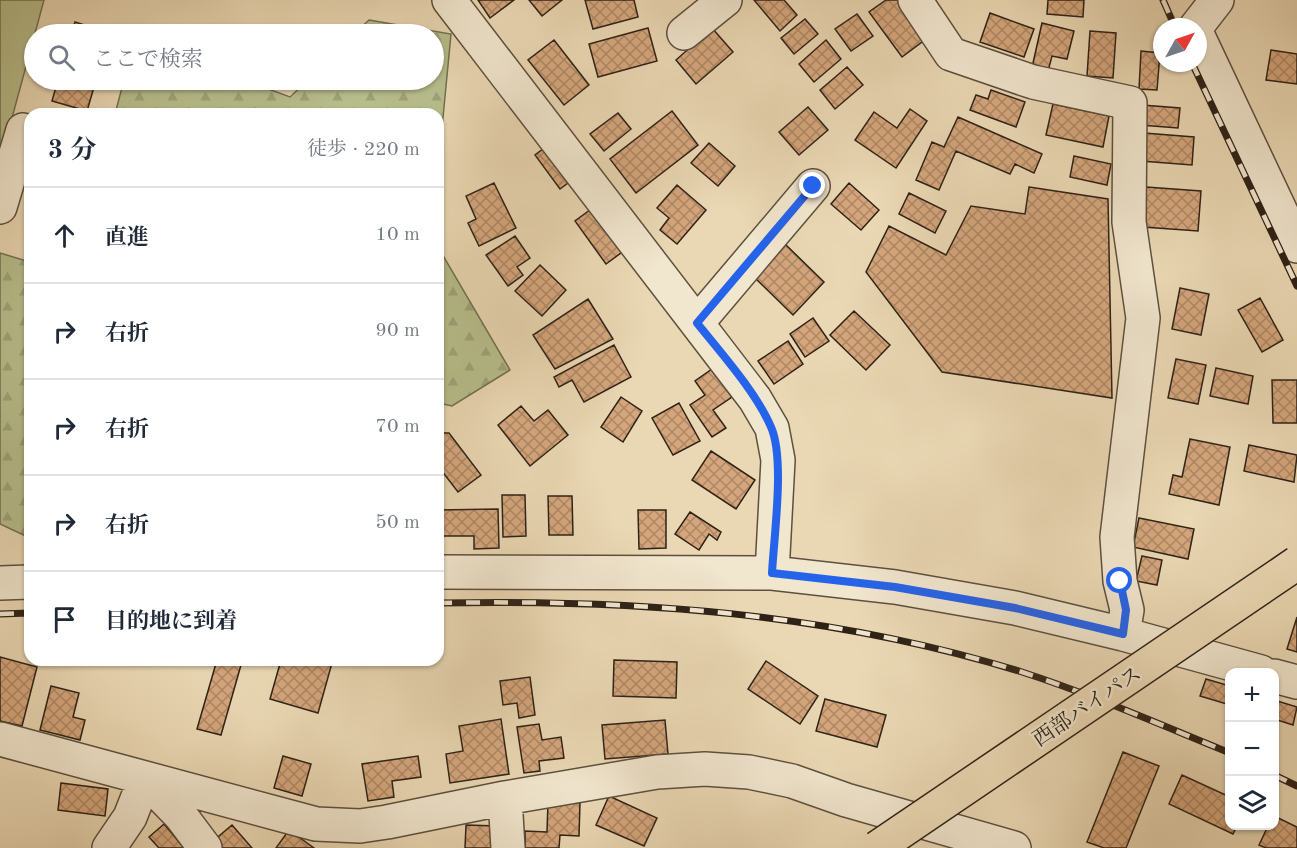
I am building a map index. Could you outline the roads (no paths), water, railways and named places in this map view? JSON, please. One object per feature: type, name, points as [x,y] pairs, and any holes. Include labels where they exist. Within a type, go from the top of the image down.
[{"type":"highway","name":"西部バイパス","points":[[877,848],[1297,563]]},
{"type":"street","points":[[449,0],[755,399],[772,428],[778,460],[772,573]]},
{"type":"street","points":[[684,33],[725,0]]},
{"type":"street","points":[[915,0],[951,54],[1033,82],[1130,103],[1129,222],[1143,318],[1117,537],[1120,581],[1126,610],[1123,634]]},
{"type":"street","points":[[1182,0],[1191,18]]},
{"type":"street","points":[[1202,18],[1217,0]]},
{"type":"street","points":[[1207,52],[1283,188],[1297,246]]},
{"type":"street","points":[[0,207],[23,130]]},
{"type":"street","points":[[697,323],[813,186]]},
{"type":"street","points":[[444,572],[772,573],[895,587],[1015,608],[1123,634],[1246,668]]},
{"type":"street","points":[[0,583],[24,582]]},
{"type":"street","points":[[1279,677],[1297,682]]},
{"type":"street","points":[[0,739],[357,837],[387,822],[505,798],[657,772],[705,769],[749,772],[792,781],[846,800],[1014,848]]},
{"type":"street","points":[[109,848],[129,817],[145,779]]},
{"type":"street","points":[[145,779],[181,816],[205,848]]},
{"type":"street","points":[[505,798],[508,848]]},
{"type":"railway","points":[[1163,0],[1171,18]]},
{"type":"railway","points":[[1196,72],[1297,286]]},
{"type":"railway","points":[[444,603],[512,602],[660,608],[806,623],[878,636],[950,652],[1022,672],[1101,700],[1225,751]]},
{"type":"railway","points":[[0,614],[24,613]]},
{"type":"railway","points":[[1276,776],[1297,786]]}]
